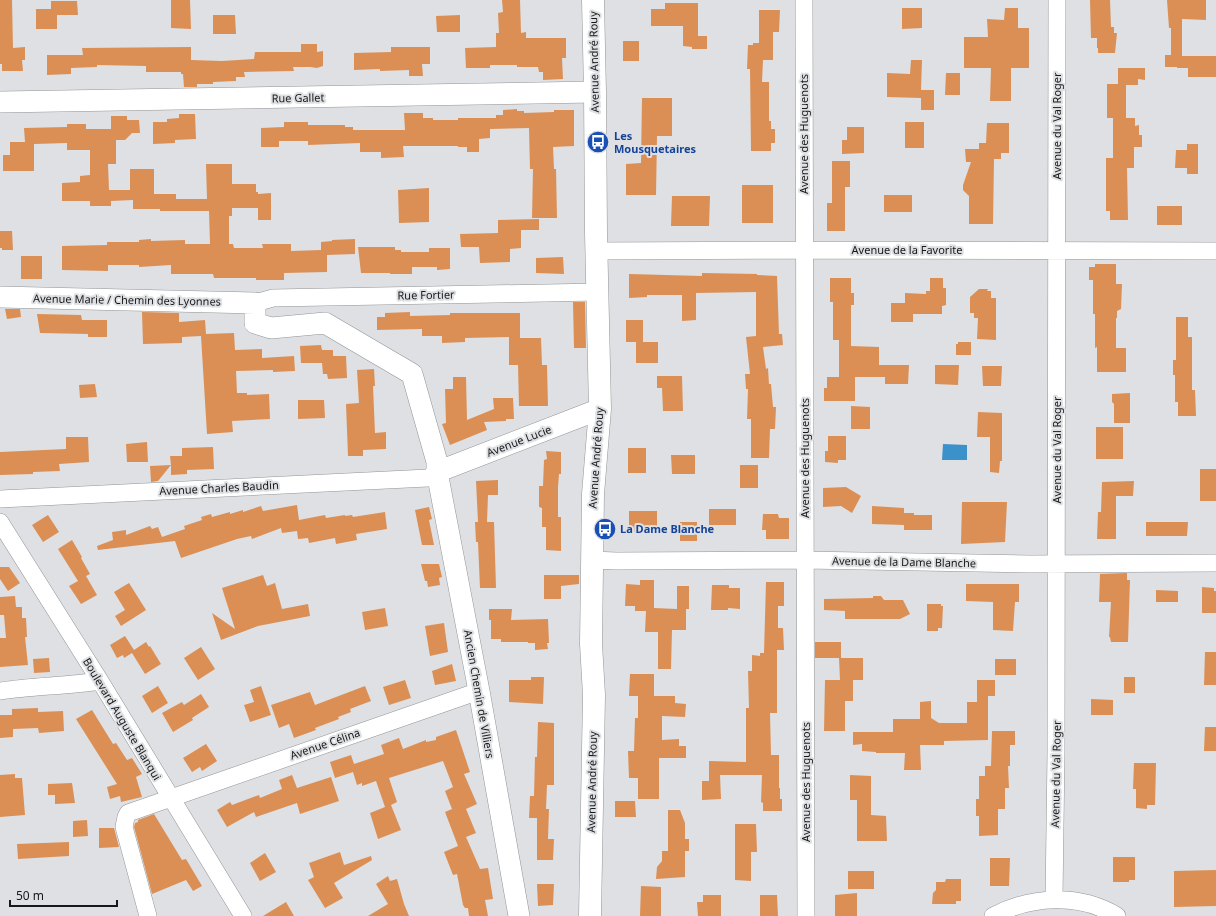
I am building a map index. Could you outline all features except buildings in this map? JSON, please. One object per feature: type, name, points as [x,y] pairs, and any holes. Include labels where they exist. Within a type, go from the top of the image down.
[{"type":"main road","name":"Avenue André Rouy","points":[[590,916],[594,695],[590,644],[593,494],[600,409],[593,0]]},
{"type":"street","name":"Avenue des Huguenots","points":[[804,0],[806,916]]},
{"type":"street","name":"Avenue du Val Roger","points":[[1054,899],[1056,753],[1057,0]]},
{"type":"street","name":"Rue Gallet","points":[[0,102],[595,92]]},
{"type":"street","name":"Avenue de la Favorite","points":[[597,251],[1216,251]]},
{"type":"street","name":"Rue Fortier","points":[[255,303],[273,298],[598,292]]},
{"type":"street","name":"Avenue Marie / Chemin des Lyonnes","points":[[0,297],[255,303]]},
{"type":"street","name":"Ancien Chemin de Villiers","points":[[255,303],[255,323],[271,328],[325,323],[412,374],[437,462],[437,472],[480,691],[519,916]]},
{"type":"street","name":"Avenue Lucie","points":[[437,472],[600,409]]},
{"type":"street","name":"Avenue Charles Baudin","points":[[0,499],[428,478],[437,472]]},
{"type":"street","name":"Boulevard Auguste Blanqui","points":[[0,522],[100,681],[243,916]]},
{"type":"street","name":"Avenue de la Dame Blanche","points":[[592,560],[616,562],[805,560],[1030,564],[1216,563]]},
{"type":"street","points":[[0,691],[16,688],[79,684],[100,681]]},
{"type":"street","name":"Avenue Célina","points":[[148,916],[124,827],[128,813],[480,691]]},
{"type":"street","points":[[993,916],[1006,909],[1030,902],[1054,899],[1094,905],[1117,916]]},
{"type":"water","points":[[943,444],[967,445],[967,460],[942,460]]},
{"type":"place","name":"Les Mousquetaires","points":[[598,142]]},
{"type":"place","name":"La Dame Blanche","points":[[605,529]]}]
